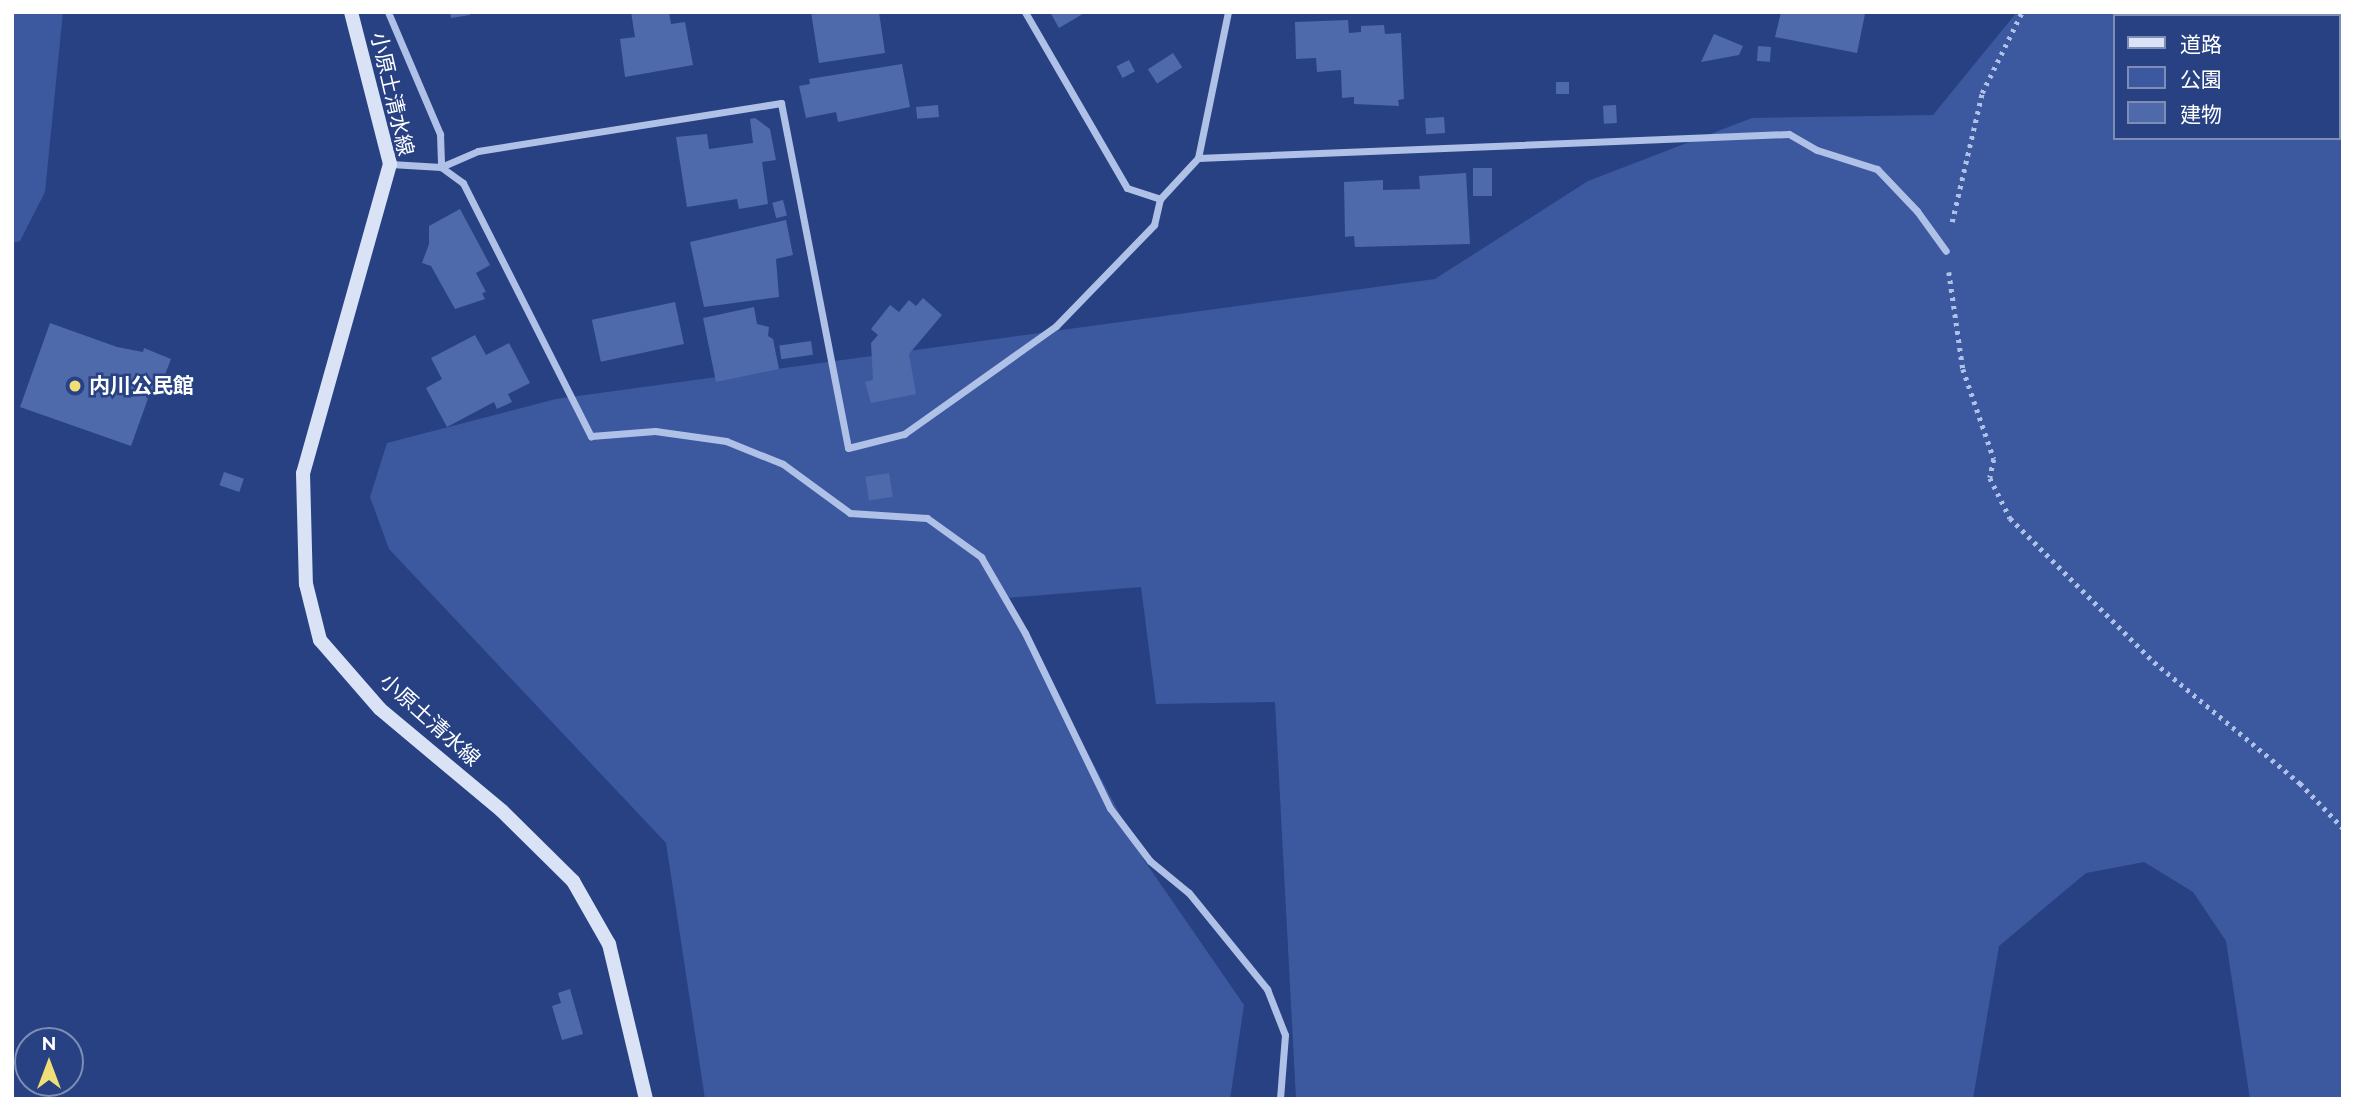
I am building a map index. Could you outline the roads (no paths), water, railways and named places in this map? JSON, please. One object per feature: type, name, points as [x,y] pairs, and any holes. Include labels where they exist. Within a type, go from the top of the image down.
[{"type":"main road","name":"小原土清水線","points":[[351,12],[390,164],[303,473],[306,584],[320,640],[380,709],[502,811],[573,881],[609,944],[646,1099]]},
{"type":"street","points":[[388,12],[440,134],[442,167],[463,183],[591,436],[655,431],[726,441],[783,464],[850,513],[927,519],[981,557],[1025,634],[1110,808],[1150,861],[1189,893],[1267,989],[1285,1035],[1280,1099]]},
{"type":"street","points":[[1025,12],[1127,188],[1160,199]]},
{"type":"street","points":[[390,164],[442,167],[478,151],[781,103],[848,448],[904,434],[1056,326],[1154,225],[1160,199],[1198,158],[1228,12]]},
{"type":"street","points":[[1198,158],[1789,134],[1817,150],[1877,169],[1917,211],[1946,250]]},
{"type":"place","name":"内川公民館","points":[[75,386]]}]
